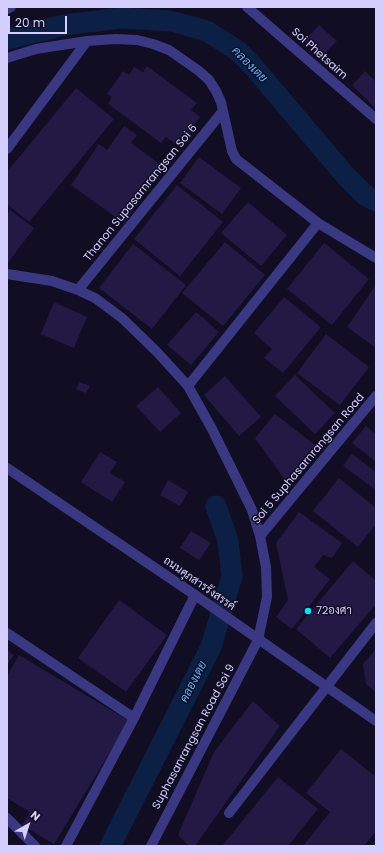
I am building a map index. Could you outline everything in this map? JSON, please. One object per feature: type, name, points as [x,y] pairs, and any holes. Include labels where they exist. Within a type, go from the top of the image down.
[{"type":"street","points":[[7,8],[11,7]]},
{"type":"street","name":"Soi Phetsaim","points":[[246,7],[376,119]]},
{"type":"street","points":[[7,58],[36,49],[87,41],[137,40],[169,50],[209,80],[216,91],[223,110],[230,145],[236,159],[318,223],[376,258]]},
{"type":"street","points":[[7,149],[87,41]]},
{"type":"street","name":"Thanon Supasarnrangsan Soi 6","points":[[78,290],[223,110]]},
{"type":"street","points":[[188,386],[318,223]]},
{"type":"street","name":"Soi 5 Suphasarnrangsan Road","points":[[7,274],[38,278],[78,290],[95,298],[122,318],[157,352],[188,386],[240,485],[252,510],[260,536],[266,567],[266,597],[258,640]]},
{"type":"street","name":"Soi 5 Suphasarnrangsan Road","points":[[260,536],[376,396]]},
{"type":"street","name":"ถนนศุภสารรังสรรค์","points":[[7,468],[195,595],[376,721]]},
{"type":"street","points":[[66,846],[134,718],[195,595]]},
{"type":"street","points":[[229,813],[376,623]]},
{"type":"street","points":[[7,633],[134,718]]},
{"type":"street","name":"Suphasanrangsan Road Soi 9","points":[[151,846],[258,640]]},
{"type":"street","points":[[7,818],[35,846]]},
{"type":"building","points":[[319,25],[337,41],[321,57],[304,41]]},
{"type":"building","points":[[147,66],[197,103],[191,110],[200,117],[179,146],[166,137],[161,143],[108,104],[112,97],[107,94],[123,71],[129,75],[134,67],[143,72]]},
{"type":"building","points":[[365,71],[376,82],[376,109],[352,85]]},
{"type":"building","points":[[76,88],[114,119],[29,222],[7,204],[7,172]]},
{"type":"building","points":[[124,126],[137,135],[131,143],[164,167],[124,223],[71,185],[99,144],[107,150]]},
{"type":"building","points":[[199,157],[241,188],[222,214],[180,183]]},
{"type":"building","points":[[177,185],[223,222],[180,276],[134,239]]},
{"type":"building","points":[[248,202],[287,235],[261,266],[221,233]]},
{"type":"building","points":[[10,210],[34,228],[7,264],[7,215]]},
{"type":"building","points":[[225,242],[265,275],[223,326],[182,293]]},
{"type":"building","points":[[324,243],[369,279],[332,325],[287,289]]},
{"type":"building","points":[[133,244],[186,285],[152,329],[99,288]]},
{"type":"building","points":[[376,285],[376,348],[347,327]]},
{"type":"building","points":[[284,297],[321,327],[283,373],[264,358],[272,349],[254,333]]},
{"type":"building","points":[[54,302],[87,317],[74,348],[41,334]]},
{"type":"building","points":[[196,312],[219,332],[191,365],[167,345]]},
{"type":"building","points":[[326,334],[369,367],[340,405],[297,373]]},
{"type":"building","points":[[295,375],[335,413],[315,434],[275,396]]},
{"type":"building","points":[[225,376],[261,417],[239,436],[204,395]]},
{"type":"building","points":[[80,382],[90,386],[86,393],[76,389]]},
{"type":"building","points":[[158,387],[181,413],[160,432],[136,406]]},
{"type":"building","points":[[275,414],[320,449],[290,487],[255,438]]},
{"type":"building","points":[[366,426],[376,434],[376,462],[352,443]]},
{"type":"building","points":[[100,452],[117,462],[110,473],[125,482],[112,502],[81,482]]},
{"type":"building","points":[[352,454],[376,472],[376,490],[343,466]]},
{"type":"building","points":[[339,478],[376,508],[376,524],[358,547],[313,511]]},
{"type":"building","points":[[168,480],[188,492],[180,506],[160,495]]},
{"type":"building","points":[[299,512],[342,543],[332,558],[323,555],[314,567],[330,579],[292,629],[276,617],[288,600],[276,543]]},
{"type":"building","points":[[191,531],[211,543],[199,560],[180,548]]},
{"type":"building","points":[[353,561],[376,581],[376,604],[330,658],[296,629]]},
{"type":"building","points":[[119,600],[167,635],[126,692],[78,658]]},
{"type":"building","points":[[376,649],[376,692],[366,684],[363,664]]},
{"type":"building","points":[[7,650],[14,655],[7,665]]},
{"type":"building","points":[[19,655],[129,721],[54,844],[22,825],[30,812],[7,798],[7,676]]},
{"type":"building","points":[[253,701],[280,726],[195,846],[189,846],[178,835],[214,752]]},
{"type":"building","points":[[341,749],[376,777],[376,831],[364,846],[303,846],[330,812],[306,793]]},
{"type":"building","points":[[278,777],[318,809],[288,846],[222,846]]},
{"type":"waterway","name":"คลองเตย","points":[[7,39],[64,25],[121,18],[171,21],[207,31],[238,51],[251,64],[345,175],[365,195],[376,201]]},
{"type":"waterway","name":"คลองเตย","points":[[110,846],[211,647],[232,576],[228,541],[216,506]]},
{"type":"place","name":"72องศา","points":[[308,611]]}]
